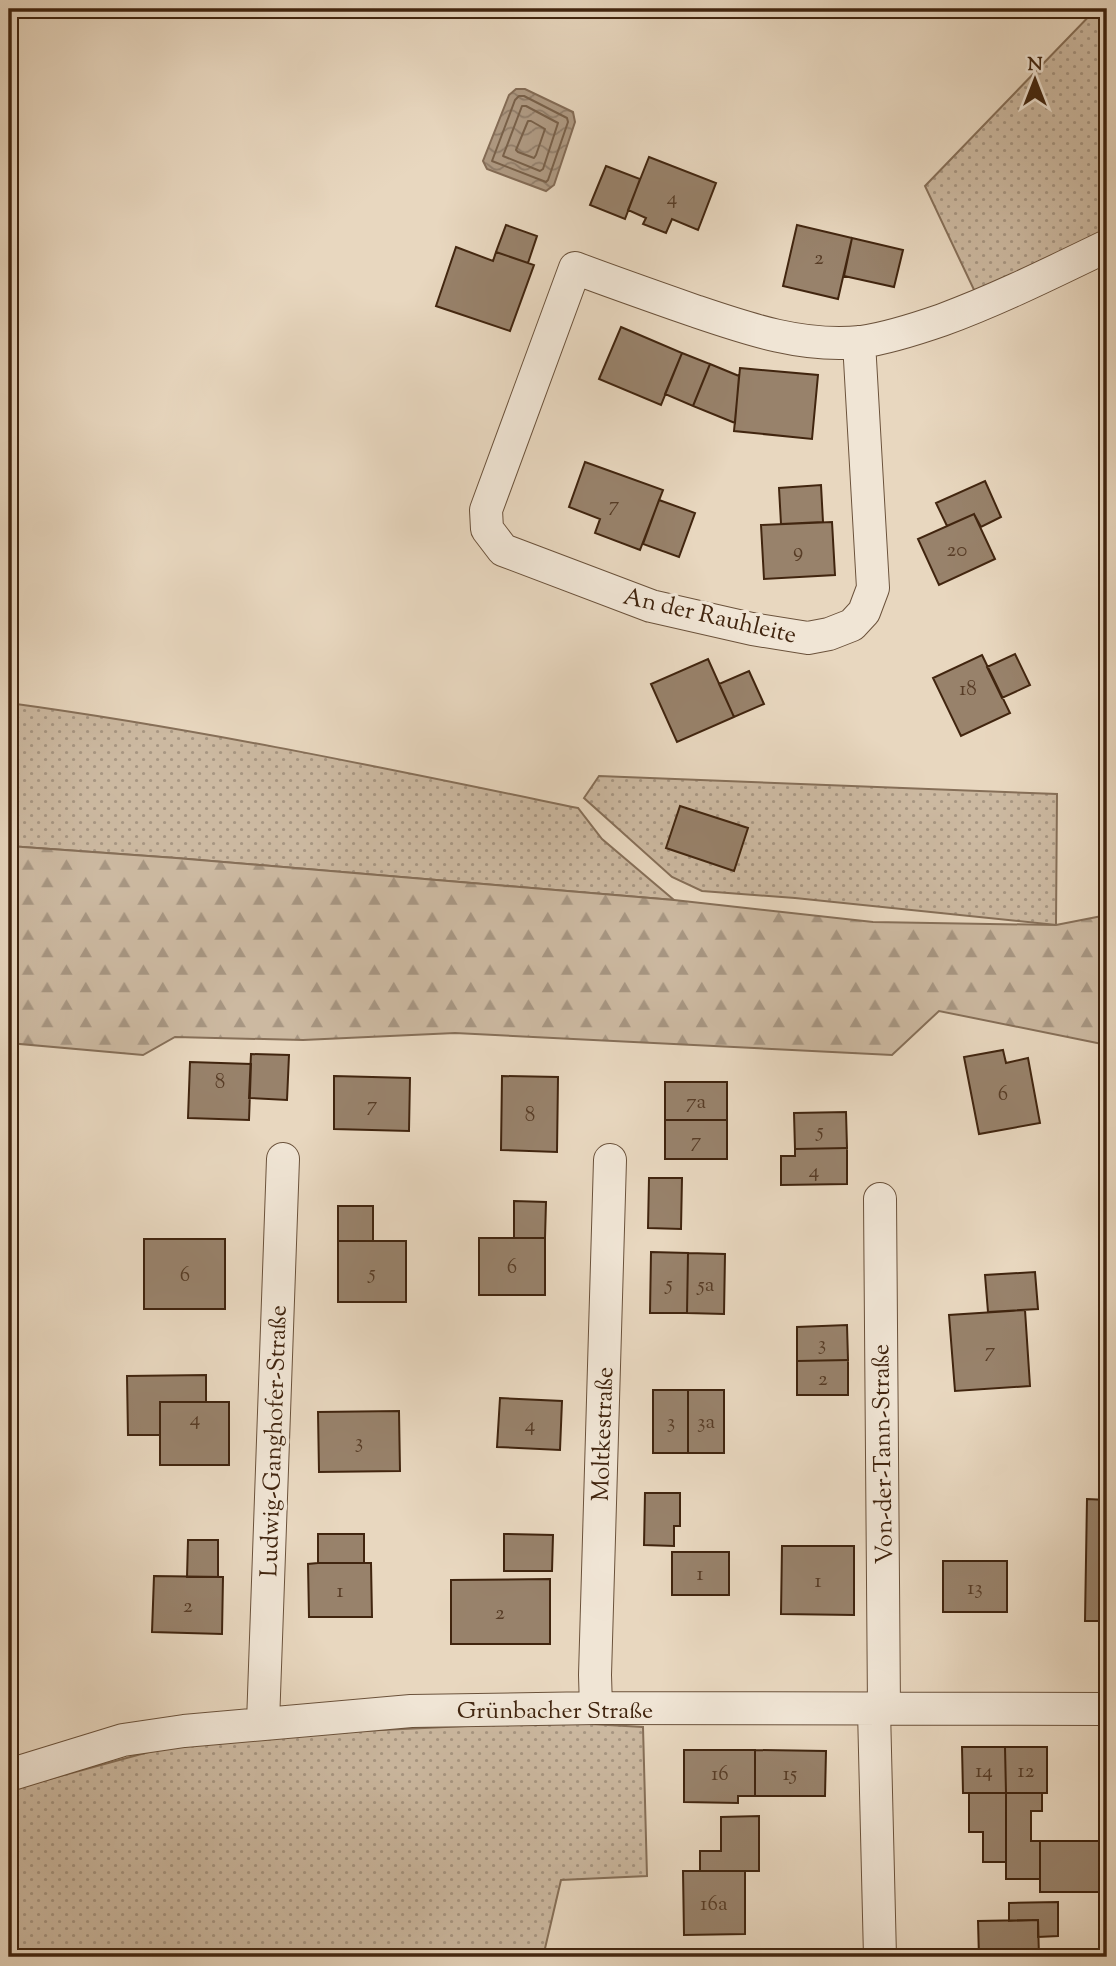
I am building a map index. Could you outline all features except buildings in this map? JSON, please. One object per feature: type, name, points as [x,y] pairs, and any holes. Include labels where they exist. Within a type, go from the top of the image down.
[{"type":"street","name":"An der Rauhleite","points":[[859,342],[873,588],[864,612],[852,625],[829,634],[808,638],[752,629],[664,609],[503,550],[486,529],[486,510],[583,258],[747,329],[794,340],[859,342],[914,330],[968,310],[1107,246]]},
{"type":"street","name":"Ludwig-Ganghofer-Straße","points":[[263,1723],[283,1159]]},
{"type":"street","name":"Moltkestraße","points":[[596,1708],[610,1160]]},
{"type":"street","name":"Von-der-Tann-Straße","points":[[880,1199],[880,1957]]},
{"type":"street","name":"Grünbacher Straße","points":[[9,1775],[123,1740],[263,1723],[411,1711],[596,1708],[1107,1709]]},
{"type":"green space","points":[[1096,9],[1107,9],[1107,230],[1048,262],[975,292],[925,186]]},
{"type":"green space","points":[[9,703],[223,737],[578,808],[602,839],[674,900],[9,846]]},
{"type":"green space","points":[[599,776],[1057,794],[1056,925],[702,891],[672,877],[584,798]]},
{"type":"green space","points":[[9,846],[674,900],[873,922],[1056,925],[1107,915],[1107,1045],[939,1011],[892,1055],[455,1033],[303,1040],[175,1037],[143,1055],[9,1043]]},
{"type":"green space","points":[[555,1722],[643,1727],[647,1876],[561,1880],[543,1957],[9,1957],[9,1790],[156,1750],[274,1735]]},
{"type":"water","points":[[516,89],[525,89],[573,112],[575,122],[554,185],[546,191],[487,169],[483,161],[509,95]]}]
